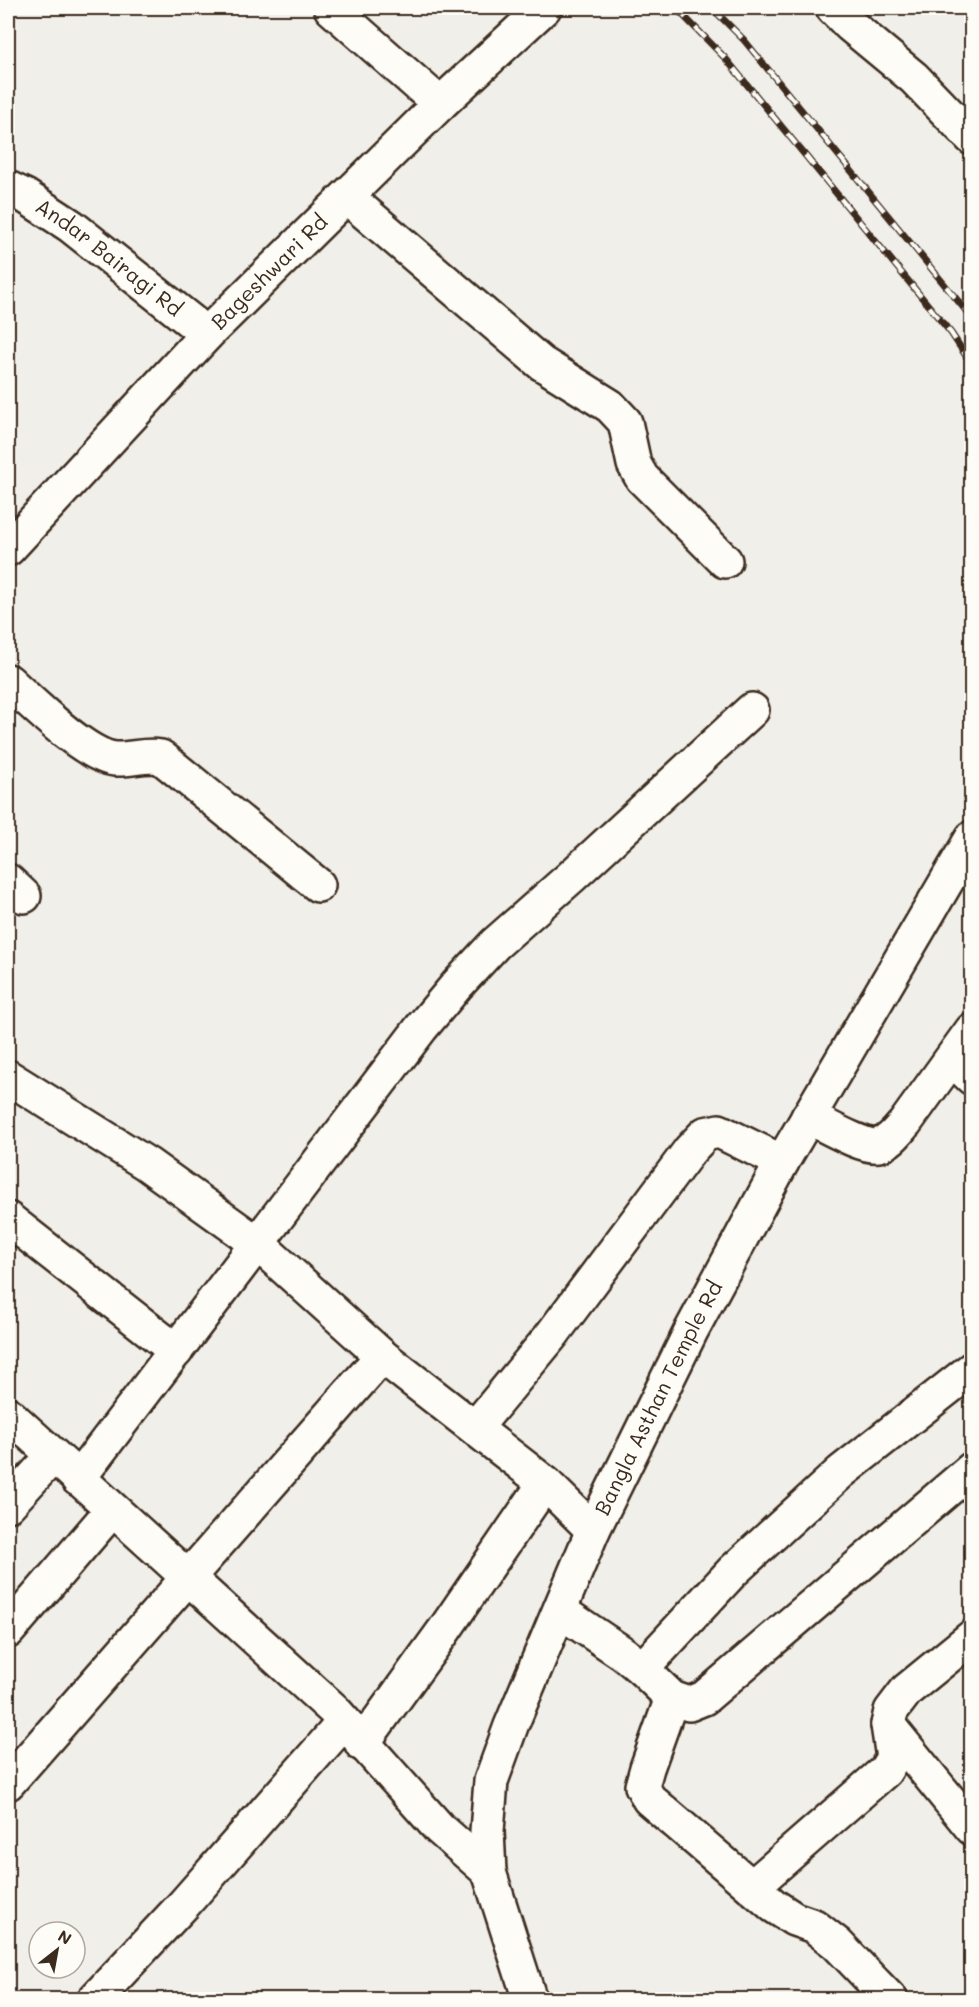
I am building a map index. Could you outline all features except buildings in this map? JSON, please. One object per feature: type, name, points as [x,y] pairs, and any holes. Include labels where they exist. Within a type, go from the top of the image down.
[{"type":"street","points":[[331,8],[440,104]]},
{"type":"street","name":"Bageshwari Rd","points":[[8,549],[207,334],[440,104],[544,8]]},
{"type":"street","points":[[833,8],[914,78],[972,138]]},
{"type":"street","name":"Andar Bairagi Rd","points":[[8,188],[25,196],[71,226],[207,334]]},
{"type":"street","points":[[347,196],[541,363],[610,406],[625,422],[634,464],[642,478],[725,561]]},
{"type":"street","points":[[8,681],[70,735],[97,753],[115,759],[149,755],[161,757],[318,885]]},
{"type":"street","points":[[78,1479],[421,1029],[472,969],[495,944],[752,710]]},
{"type":"street","name":"Bangla Asthan Temple Rd","points":[[531,2000],[489,1872],[487,1831],[491,1781],[511,1726],[593,1530],[691,1331],[782,1162],[972,838]]},
{"type":"street","points":[[808,1118],[861,1143],[879,1145],[894,1136],[962,1068],[972,1030]]},
{"type":"street","points":[[8,1077],[147,1164],[257,1243],[382,1356],[546,1483],[593,1530]]},
{"type":"street","points":[[476,1428],[551,1335],[690,1150],[705,1134],[719,1131],[782,1162]]},
{"type":"street","points":[[8,1219],[176,1351]]},
{"type":"street","points":[[8,1783],[382,1356]]},
{"type":"street","points":[[642,1669],[733,1571],[833,1480],[972,1369]]},
{"type":"street","points":[[8,1414],[333,1710],[439,1828],[489,1872]]},
{"type":"street","points":[[8,1505],[53,1456]]},
{"type":"street","points":[[560,1611],[624,1654],[672,1698],[689,1704],[704,1698],[972,1469]]},
{"type":"street","points":[[94,2000],[184,1904],[353,1733],[443,1632],[546,1483]]},
{"type":"street","points":[[8,1630],[112,1510]]},
{"type":"street","points":[[752,1887],[885,1771],[893,1758],[888,1725],[891,1711],[907,1690],[972,1637]]},
{"type":"street","points":[[672,1698],[646,1768],[642,1786],[649,1799],[752,1887],[794,1919],[814,1926],[837,1944],[891,2000]]},
{"type":"street","points":[[888,1725],[972,1828]]},
{"type":"railway","points":[[676,8],[726,59],[951,333],[972,365]]},
{"type":"railway","points":[[712,8],[744,40],[972,318]]}]
